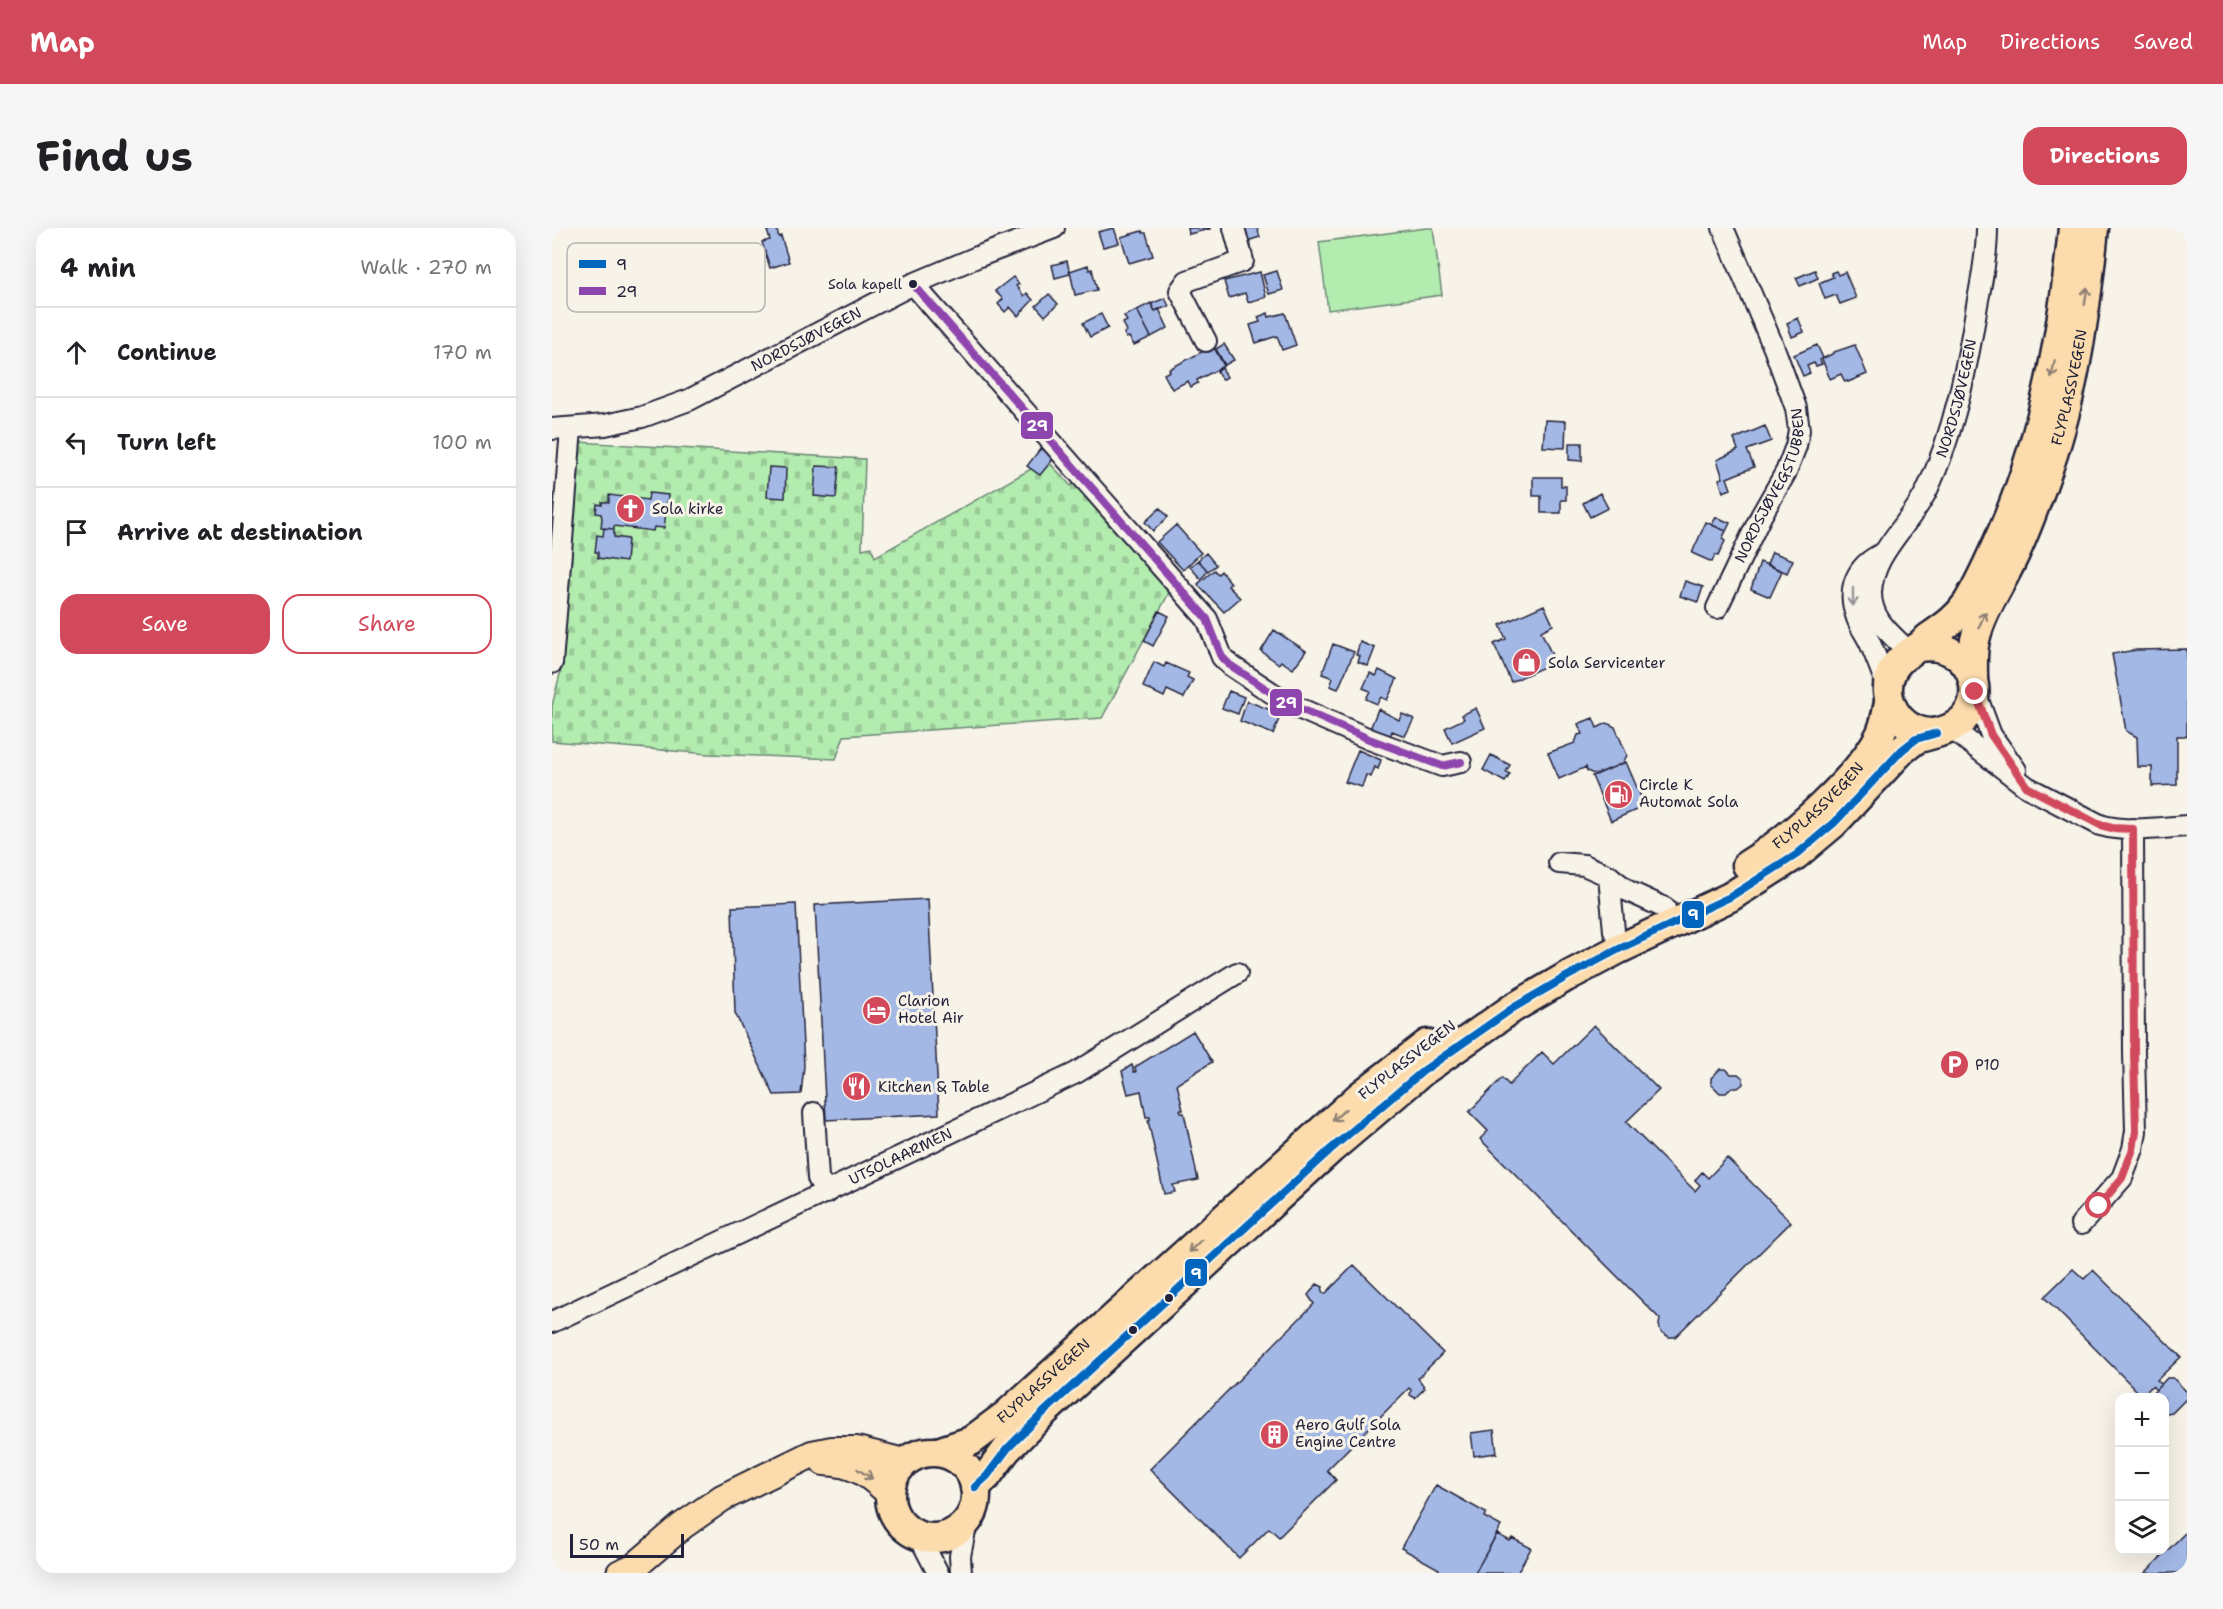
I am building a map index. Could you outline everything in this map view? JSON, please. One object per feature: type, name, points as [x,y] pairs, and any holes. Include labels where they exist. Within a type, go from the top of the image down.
[{"type":"highway","name":"FLYPLASSVEGEN","points":[[938,1452],[971,1441],[1006,1415],[1361,1095],[1456,1022],[1558,960],[1714,884],[1757,859],[1821,806],[1871,750],[1881,732],[1891,672],[1899,660],[1945,628],[1967,603],[1994,552],[2026,470],[2055,363],[2073,228]]},
{"type":"highway","name":"FLYPLASSVEGEN","points":[[975,1487],[1044,1412],[1331,1149],[1423,1071],[1513,1008],[1566,977],[1619,949],[1730,897],[1788,860],[1834,823],[1902,750],[1916,739],[1944,730],[1963,719],[1972,706],[1973,651],[1977,632],[2031,515],[2049,466],[2064,413],[2084,316],[2094,228]]},
{"type":"highway","points":[[1914,650],[1930,645],[1955,653],[1966,663],[1974,684]]},
{"type":"highway","points":[[1888,694],[1896,716],[1908,726],[1921,732],[1944,730]]},
{"type":"highway","points":[[938,1452],[955,1458],[968,1470],[975,1487],[975,1505],[967,1521],[954,1533],[937,1538],[919,1536],[903,1527],[893,1512],[890,1494],[894,1477],[904,1462],[920,1454],[938,1452]]},
{"type":"main road","points":[[628,1571],[682,1526],[722,1498],[812,1454],[832,1450],[857,1450],[904,1462]]},
{"type":"main road","points":[[794,1463],[839,1463],[858,1468],[890,1494]]},
{"type":"street","name":"NORDSJØVEGEN","points":[[561,429],[642,417],[689,400],[913,284],[1054,228]]},
{"type":"street","points":[[1206,341],[1180,291],[1187,281],[1243,261],[1234,228]]},
{"type":"street","name":"NORDSJØVEGSTUBBEN","points":[[1717,608],[1761,516],[1786,472],[1796,446],[1799,430],[1796,408],[1774,348],[1723,228]]},
{"type":"street","name":"NORDSJØVEGEN","points":[[1914,650],[1873,613],[1871,591],[1884,552],[1918,508],[1941,454],[1965,372],[1979,294],[1987,228]]},
{"type":"street","points":[[913,284],[1207,619],[1222,657],[1230,665],[1287,703],[1369,739],[1442,766],[1461,762]]},
{"type":"street","points":[[552,663],[561,429]]},
{"type":"street","name":"NORDSJØVEGEN","points":[[1884,552],[1870,559],[1858,574],[1852,590],[1853,607],[1857,620],[1869,642],[1888,694]]},
{"type":"street","points":[[1974,684],[1991,735],[2027,787]]},
{"type":"street","points":[[1944,730],[2027,787],[2100,825],[2133,829],[2187,826]]},
{"type":"street","points":[[2081,1224],[2122,1178],[2133,1149],[2136,1131],[2133,829]]},
{"type":"street","points":[[1559,862],[1584,865],[1610,876],[1628,891],[1665,908]]},
{"type":"street","points":[[1610,876],[1614,931]]},
{"type":"street","name":"UTSOLAARMEN","points":[[552,1322],[1076,1073],[1237,973]]},
{"type":"street","points":[[814,1113],[818,1178],[826,1193]]},
{"type":"street","points":[[961,1573],[960,1556],[967,1521]]},
{"type":"street","points":[[919,1536],[938,1573]]},
{"type":"green space","points":[[1433,228],[1442,295],[1328,310],[1319,242]]},
{"type":"green space","points":[[578,442],[865,459],[862,549],[871,547],[875,557],[1047,460],[1071,486],[1076,481],[1170,591],[1102,718],[844,736],[836,759],[709,754],[552,741],[552,706],[563,662]]},
{"type":"building","points":[[776,228],[779,237],[781,236],[789,262],[770,268],[765,243],[762,242],[770,240],[767,231]]},
{"type":"building","points":[[1114,228],[1119,243],[1103,247],[1098,232]]},
{"type":"building","points":[[1188,228],[1210,228],[1210,229],[1189,234]]},
{"type":"building","points":[[1240,228],[1257,228],[1260,237],[1244,242]]},
{"type":"building","points":[[1142,231],[1146,233],[1153,256],[1129,263],[1121,237]]},
{"type":"building","points":[[1067,261],[1070,274],[1055,278],[1052,265]]},
{"type":"building","points":[[1088,265],[1089,270],[1092,269],[1097,290],[1075,295],[1070,271]]},
{"type":"building","points":[[1815,270],[1818,278],[1800,286],[1796,278]]},
{"type":"building","points":[[1277,271],[1283,290],[1269,294],[1263,275]]},
{"type":"building","points":[[1836,271],[1838,275],[1845,272],[1856,298],[1840,304],[1836,295],[1825,299],[1819,283],[1833,277],[1831,273]]},
{"type":"building","points":[[1260,272],[1266,297],[1248,302],[1245,293],[1229,298],[1224,281]]},
{"type":"building","points":[[1013,277],[1019,284],[1016,286],[1024,296],[1027,293],[1033,300],[1018,316],[1010,307],[1005,312],[998,304],[1003,299],[995,291]]},
{"type":"building","points":[[1049,294],[1058,304],[1045,316],[1036,306]]},
{"type":"building","points":[[1165,298],[1169,306],[1155,311],[1151,304]]},
{"type":"building","points":[[1151,303],[1155,311],[1159,309],[1168,328],[1151,337],[1137,310]]},
{"type":"building","points":[[1137,310],[1151,337],[1134,345],[1129,337],[1126,338],[1124,333],[1127,331],[1123,323],[1127,321],[1124,316]]},
{"type":"building","points":[[1268,313],[1269,317],[1285,313],[1296,345],[1282,350],[1277,336],[1256,343],[1250,325],[1260,322],[1258,317]]},
{"type":"building","points":[[1101,314],[1108,328],[1090,337],[1083,323]]},
{"type":"building","points":[[1798,318],[1804,332],[1792,337],[1787,323]]},
{"type":"building","points":[[1224,344],[1234,360],[1225,365],[1216,349]]},
{"type":"building","points":[[1817,345],[1823,358],[1820,360],[1822,364],[1816,366],[1814,363],[1807,366],[1810,373],[1803,376],[1794,355]]},
{"type":"building","points":[[1855,345],[1867,374],[1848,382],[1845,382],[1841,374],[1830,379],[1822,359]]},
{"type":"building","points":[[1213,346],[1224,366],[1197,380],[1198,383],[1191,387],[1188,381],[1172,389],[1164,374],[1170,371],[1169,369]]},
{"type":"building","points":[[1222,368],[1227,377],[1222,380],[1217,371]]},
{"type":"building","points":[[1545,420],[1566,421],[1565,448],[1543,447]]},
{"type":"building","points":[[1765,426],[1771,441],[1747,450],[1754,467],[1727,478],[1731,489],[1723,492],[1719,479],[1723,478],[1717,460],[1738,450],[1734,439]]},
{"type":"building","points":[[1569,443],[1582,443],[1582,461],[1569,460]]},
{"type":"building","points":[[1041,448],[1054,458],[1040,475],[1027,466]]},
{"type":"building","points":[[816,466],[839,467],[836,498],[814,496]]},
{"type":"building","points":[[769,467],[786,468],[785,498],[767,497]]},
{"type":"building","points":[[1533,477],[1561,477],[1561,486],[1566,486],[1566,500],[1561,500],[1561,513],[1541,513],[1541,496],[1533,496]]},
{"type":"building","name":"Sola kirke","points":[[649,493],[668,495],[664,528],[654,527],[653,531],[614,526],[614,529],[601,528],[602,518],[601,514],[596,513],[597,504],[602,505],[602,502],[609,502],[609,495],[648,500]]},
{"type":"building","points":[[1600,493],[1608,508],[1590,517],[1583,503]]},
{"type":"building","points":[[1160,508],[1168,517],[1153,531],[1145,522]]},
{"type":"building","points":[[1716,517],[1730,523],[1726,531],[1712,525]]},
{"type":"building","points":[[1706,522],[1726,531],[1722,539],[1725,541],[1718,556],[1715,555],[1712,562],[1692,553]]},
{"type":"building","points":[[1176,525],[1201,553],[1183,570],[1157,542]]},
{"type":"building","points":[[604,528],[614,529],[614,537],[628,539],[626,562],[598,558],[598,552],[595,552],[597,535],[603,536]]},
{"type":"building","points":[[1772,552],[1793,560],[1787,573],[1767,564]]},
{"type":"building","points":[[1206,553],[1216,565],[1208,571],[1198,560]]},
{"type":"building","points":[[1198,560],[1208,571],[1201,579],[1190,567]]},
{"type":"building","points":[[1760,562],[1782,571],[1770,597],[1751,589]]},
{"type":"building","points":[[1214,570],[1218,574],[1221,571],[1231,583],[1228,586],[1240,598],[1224,612],[1198,584]]},
{"type":"building","points":[[1685,581],[1703,587],[1698,602],[1680,596]]},
{"type":"building","points":[[1544,605],[1553,625],[1541,631],[1555,662],[1511,682],[1494,644],[1506,639],[1500,625]]},
{"type":"building","points":[[1159,611],[1169,616],[1153,646],[1144,641]]},
{"type":"building","points":[[1274,630],[1306,651],[1293,669],[1281,661],[1279,664],[1261,651]]},
{"type":"building","points":[[1360,642],[1375,648],[1368,666],[1358,662],[1360,656],[1356,655]]},
{"type":"building","points":[[1333,644],[1354,652],[1338,689],[1330,686],[1333,678],[1322,674]]},
{"type":"building","points":[[2187,649],[2187,736],[2177,736],[2177,785],[2152,786],[2152,767],[2138,767],[2137,737],[2126,731],[2112,654],[2136,650]]},
{"type":"building","points":[[1154,662],[1164,667],[1166,663],[1189,673],[1187,677],[1193,680],[1184,698],[1167,690],[1164,697],[1143,687]]},
{"type":"building","points":[[1379,670],[1397,679],[1387,700],[1381,697],[1377,704],[1366,699],[1370,691],[1363,688],[1370,673],[1376,676]]},
{"type":"building","points":[[1229,691],[1244,697],[1238,714],[1222,708]]},
{"type":"building","points":[[1247,701],[1281,714],[1273,734],[1240,721]]},
{"type":"building","points":[[1476,708],[1485,728],[1452,743],[1445,728],[1464,719],[1462,715]]},
{"type":"building","points":[[1378,709],[1399,720],[1402,714],[1414,719],[1405,736],[1392,731],[1390,737],[1370,729]]},
{"type":"building","points":[[1593,718],[1597,728],[1607,723],[1615,727],[1627,755],[1623,763],[1596,775],[1587,771],[1586,767],[1559,779],[1548,753],[1575,743],[1578,735],[1582,734],[1578,724]]},
{"type":"building","points":[[1358,750],[1381,760],[1378,769],[1375,767],[1371,777],[1366,775],[1362,787],[1345,782]]},
{"type":"building","points":[[1491,755],[1510,765],[1506,772],[1510,774],[1505,782],[1483,770]]},
{"type":"building","points":[[1626,762],[1645,806],[1611,821],[1592,776]]},
{"type":"building","name":"Clarion Hotel Air","points":[[928,899],[939,1114],[826,1120],[815,905]]},
{"type":"building","points":[[796,904],[804,1066],[801,1094],[774,1095],[735,1013],[732,907]]},
{"type":"building","points":[[1594,1025],[1659,1090],[1626,1122],[1695,1191],[1700,1185],[1695,1180],[1702,1172],[1708,1178],[1727,1158],[1791,1222],[1675,1337],[1669,1337],[1661,1332],[1660,1319],[1480,1139],[1488,1131],[1469,1112],[1502,1078],[1509,1085],[1542,1052],[1554,1064]]},
{"type":"building","points":[[1193,1031],[1212,1062],[1177,1084],[1183,1110],[1180,1110],[1184,1113],[1198,1180],[1173,1185],[1175,1192],[1164,1194],[1148,1120],[1150,1117],[1146,1117],[1141,1091],[1128,1094],[1122,1071],[1132,1065],[1136,1072],[1135,1067]]},
{"type":"building","points":[[1720,1069],[1726,1069],[1731,1074],[1738,1074],[1743,1078],[1743,1084],[1738,1088],[1731,1088],[1726,1093],[1720,1093],[1711,1084],[1711,1078]]},
{"type":"building","name":"Aero Gulf Sola Engine Centre","points":[[1354,1265],[1443,1353],[1418,1378],[1425,1388],[1415,1398],[1410,1395],[1409,1388],[1327,1470],[1336,1480],[1279,1537],[1269,1528],[1239,1558],[1150,1469],[1314,1304],[1308,1295],[1317,1284],[1323,1287],[1322,1292],[1325,1294]]},
{"type":"building","points":[[2073,1269],[2084,1279],[2093,1270],[2181,1357],[2157,1380],[2161,1384],[2156,1390],[2152,1386],[2145,1393],[2139,1393],[2044,1297]]},
{"type":"building","points":[[2167,1378],[2173,1378],[2187,1392],[2187,1398],[2169,1414],[2169,1393],[2153,1393]]},
{"type":"building","points":[[1494,1430],[1497,1453],[1474,1456],[1471,1433]]},
{"type":"building","points":[[1436,1485],[1486,1513],[1484,1517],[1501,1526],[1475,1573],[1437,1573],[1439,1569],[1401,1548]]},
{"type":"building","points":[[2187,1531],[2187,1573],[2145,1573],[2163,1555],[2169,1555],[2169,1549]]},
{"type":"building","points":[[1497,1534],[1510,1541],[1512,1538],[1531,1548],[1518,1572],[1520,1573],[1475,1573]]},
{"type":"transit line","name":"29","points":[[913,284],[1207,619],[1222,657],[1230,665],[1287,703],[1369,739],[1442,766],[1461,762]]},
{"type":"transit line","name":"9","points":[[975,1487],[987,1476],[1007,1449],[1044,1412],[1331,1149],[1423,1071],[1513,1008],[1566,977],[1619,949],[1730,897],[1796,855],[1834,823],[1902,750],[1916,739],[1937,733]]},
{"type":"place","name":"Sola kapell","points":[[913,284]]},
{"type":"place","name":"Sola kirke","points":[[631,509]]},
{"type":"place","name":"Sola Servicenter","points":[[1527,663]]},
{"type":"place","name":"Circle K Automat Sola","points":[[1618,794]]},
{"type":"place","name":"Clarion Hotel Air","points":[[877,1010]]},
{"type":"place","name":"P10","points":[[1954,1065]]},
{"type":"place","name":"Kitchen & Table","points":[[857,1087]]},
{"type":"place","name":"Aero Gulf Sola Engine Centre","points":[[1274,1434]]},
{"type":"route","points":[[1975,692],[1991,735],[2027,787],[2100,825],[2133,829],[2136,1131],[2133,1149],[2122,1178],[2099,1206]]}]
